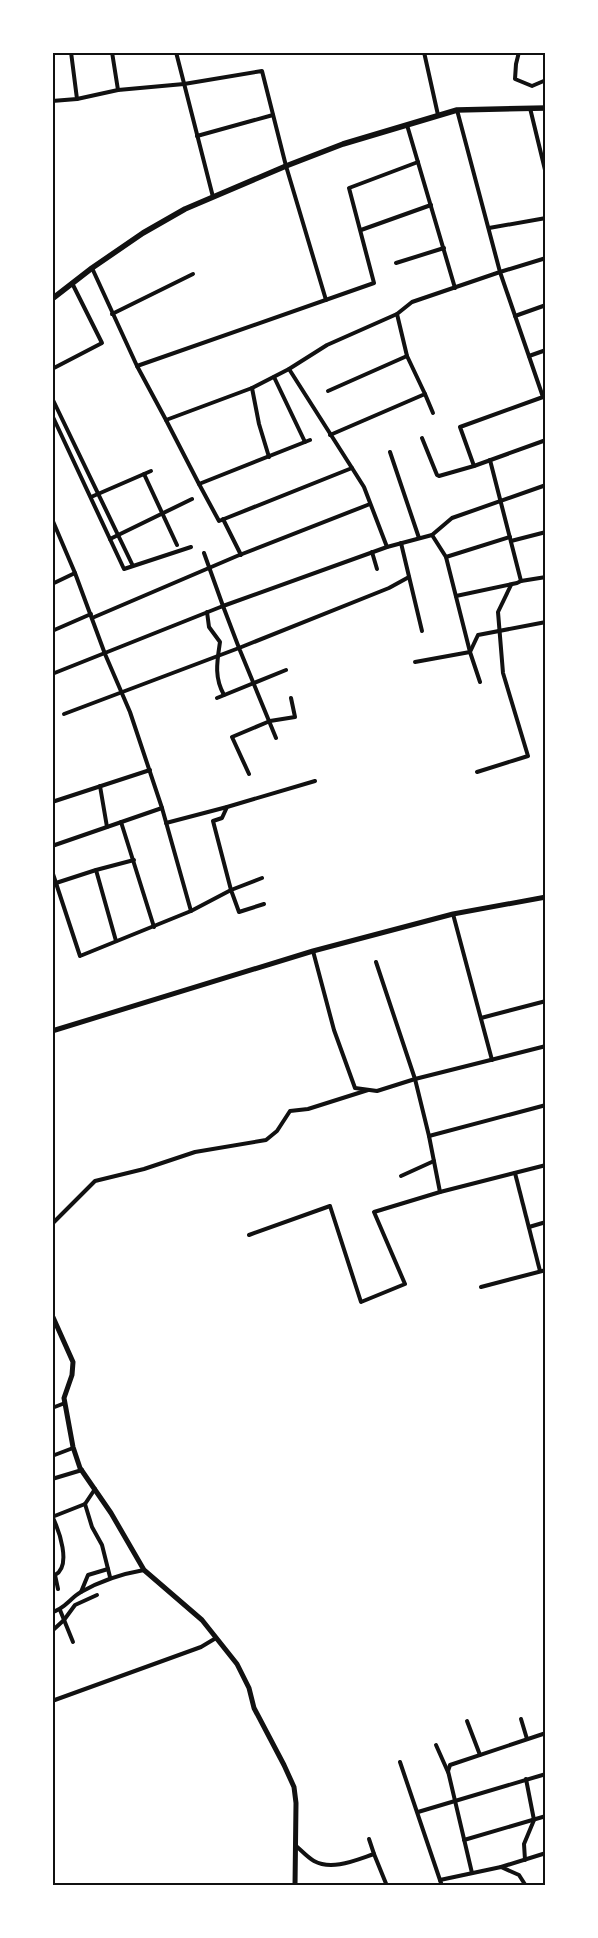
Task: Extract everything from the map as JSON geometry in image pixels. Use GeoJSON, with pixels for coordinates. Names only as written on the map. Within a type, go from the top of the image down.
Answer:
{"type":"FeatureCollection","features":[{"type":"Feature","properties":{"kind":"main road"},"geometry":{"type":"LineString","coordinates":[[52,299],[92,268],[143,233],[185,209],[286,166],[343,144],[457,110],[546,108]]}},
{"type":"Feature","properties":{"kind":"street"},"geometry":{"type":"LineString","coordinates":[[71,52],[77,99]]}},
{"type":"Feature","properties":{"kind":"street"},"geometry":{"type":"LineString","coordinates":[[112,52],[118,90]]}},
{"type":"Feature","properties":{"kind":"street"},"geometry":{"type":"LineString","coordinates":[[176,52],[213,197]]}},
{"type":"Feature","properties":{"kind":"street"},"geometry":{"type":"LineString","coordinates":[[424,52],[438,115]]}},
{"type":"Feature","properties":{"kind":"street"},"geometry":{"type":"LineString","coordinates":[[518,52],[515,79],[532,86],[546,80]]}},
{"type":"Feature","properties":{"kind":"street"},"geometry":{"type":"LineString","coordinates":[[52,101],[77,99],[118,90],[184,84],[262,71],[286,166],[326,300]]}},
{"type":"Feature","properties":{"kind":"street"},"geometry":{"type":"LineString","coordinates":[[530,108],[546,174]]}},
{"type":"Feature","properties":{"kind":"street"},"geometry":{"type":"LineString","coordinates":[[457,110],[500,272],[544,396],[460,427],[474,466]]}},
{"type":"Feature","properties":{"kind":"street"},"geometry":{"type":"LineString","coordinates":[[197,136],[273,115]]}},
{"type":"Feature","properties":{"kind":"street"},"geometry":{"type":"LineString","coordinates":[[407,124],[455,288]]}},
{"type":"Feature","properties":{"kind":"street"},"geometry":{"type":"LineString","coordinates":[[137,366],[374,283],[349,188],[418,162]]}},
{"type":"Feature","properties":{"kind":"street"},"geometry":{"type":"LineString","coordinates":[[361,230],[431,205]]}},
{"type":"Feature","properties":{"kind":"street"},"geometry":{"type":"LineString","coordinates":[[489,228],[546,218]]}},
{"type":"Feature","properties":{"kind":"street"},"geometry":{"type":"LineString","coordinates":[[396,263],[444,248]]}},
{"type":"Feature","properties":{"kind":"street"},"geometry":{"type":"LineString","coordinates":[[166,420],[252,388],[289,370],[327,345],[396,314],[412,302],[546,258]]}},
{"type":"Feature","properties":{"kind":"street"},"geometry":{"type":"LineString","coordinates":[[92,268],[137,366],[219,521],[352,468]]}},
{"type":"Feature","properties":{"kind":"street"},"geometry":{"type":"LineString","coordinates":[[112,314],[193,274]]}},
{"type":"Feature","properties":{"kind":"street"},"geometry":{"type":"LineString","coordinates":[[52,369],[102,343],[72,284]]}},
{"type":"Feature","properties":{"kind":"street"},"geometry":{"type":"LineString","coordinates":[[515,316],[546,305]]}},
{"type":"Feature","properties":{"kind":"street"},"geometry":{"type":"LineString","coordinates":[[396,314],[407,356],[433,412]]}},
{"type":"Feature","properties":{"kind":"street"},"geometry":{"type":"LineString","coordinates":[[529,356],[546,350]]}},
{"type":"Feature","properties":{"kind":"street"},"geometry":{"type":"LineString","coordinates":[[328,391],[407,356]]}},
{"type":"Feature","properties":{"kind":"street"},"geometry":{"type":"LineString","coordinates":[[289,370],[364,487],[387,547]]}},
{"type":"Feature","properties":{"kind":"street"},"geometry":{"type":"LineString","coordinates":[[274,377],[305,442]]}},
{"type":"Feature","properties":{"kind":"street"},"geometry":{"type":"LineString","coordinates":[[252,388],[269,457]]}},
{"type":"Feature","properties":{"kind":"street"},"geometry":{"type":"LineString","coordinates":[[330,435],[425,394]]}},
{"type":"Feature","properties":{"kind":"street"},"geometry":{"type":"LineString","coordinates":[[52,398],[132,564]]}},
{"type":"Feature","properties":{"kind":"street"},"geometry":{"type":"LineString","coordinates":[[52,415],[124,569],[191,547]]}},
{"type":"Feature","properties":{"kind":"street"},"geometry":{"type":"LineString","coordinates":[[422,438],[437,475],[443,476],[546,440]]}},
{"type":"Feature","properties":{"kind":"street"},"geometry":{"type":"LineString","coordinates":[[199,484],[310,440]]}},
{"type":"Feature","properties":{"kind":"street"},"geometry":{"type":"LineString","coordinates":[[390,452],[419,538]]}},
{"type":"Feature","properties":{"kind":"street"},"geometry":{"type":"LineString","coordinates":[[490,460],[520,581]]}},
{"type":"Feature","properties":{"kind":"street"},"geometry":{"type":"LineString","coordinates":[[91,498],[151,471]]}},
{"type":"Feature","properties":{"kind":"street"},"geometry":{"type":"LineString","coordinates":[[144,474],[177,545]]}},
{"type":"Feature","properties":{"kind":"street"},"geometry":{"type":"LineString","coordinates":[[52,674],[223,606],[372,552],[432,535],[452,518],[546,485]]}},
{"type":"Feature","properties":{"kind":"street"},"geometry":{"type":"LineString","coordinates":[[110,539],[192,499]]}},
{"type":"Feature","properties":{"kind":"street"},"geometry":{"type":"LineString","coordinates":[[52,631],[370,504]]}},
{"type":"Feature","properties":{"kind":"street"},"geometry":{"type":"LineString","coordinates":[[52,519],[76,573],[150,770],[191,911]]}},
{"type":"Feature","properties":{"kind":"street"},"geometry":{"type":"LineString","coordinates":[[223,519],[241,555]]}},
{"type":"Feature","properties":{"kind":"street"},"geometry":{"type":"LineString","coordinates":[[446,557],[511,539],[546,532]]}},
{"type":"Feature","properties":{"kind":"street"},"geometry":{"type":"LineString","coordinates":[[432,535],[446,557],[470,652],[480,682]]}},
{"type":"Feature","properties":{"kind":"street"},"geometry":{"type":"LineString","coordinates":[[401,543],[422,631]]}},
{"type":"Feature","properties":{"kind":"street"},"geometry":{"type":"LineString","coordinates":[[204,552],[239,648],[276,738]]}},
{"type":"Feature","properties":{"kind":"street"},"geometry":{"type":"LineString","coordinates":[[372,552],[377,569]]}},
{"type":"Feature","properties":{"kind":"street"},"geometry":{"type":"LineString","coordinates":[[52,584],[76,573]]}},
{"type":"Feature","properties":{"kind":"street"},"geometry":{"type":"LineString","coordinates":[[64,714],[239,648],[389,588],[409,577]]}},
{"type":"Feature","properties":{"kind":"street"},"geometry":{"type":"LineString","coordinates":[[456,596],[546,577]]}},
{"type":"Feature","properties":{"kind":"street"},"geometry":{"type":"LineString","coordinates":[[477,772],[528,756],[503,673],[498,612],[511,585]]}},
{"type":"Feature","properties":{"kind":"street"},"geometry":{"type":"LineString","coordinates":[[207,612],[209,627],[220,642],[218,682],[224,695]]}},
{"type":"Feature","properties":{"kind":"street"},"geometry":{"type":"LineString","coordinates":[[470,652],[478,635],[546,622]]}},
{"type":"Feature","properties":{"kind":"street"},"geometry":{"type":"LineString","coordinates":[[415,662],[470,652]]}},
{"type":"Feature","properties":{"kind":"street"},"geometry":{"type":"LineString","coordinates":[[217,698],[286,670]]}},
{"type":"Feature","properties":{"kind":"street"},"geometry":{"type":"LineString","coordinates":[[249,774],[232,737],[270,721],[295,717],[291,698]]}},
{"type":"Feature","properties":{"kind":"street"},"geometry":{"type":"LineString","coordinates":[[52,802],[150,770]]}},
{"type":"Feature","properties":{"kind":"street"},"geometry":{"type":"LineString","coordinates":[[166,823],[314,781]]}},
{"type":"Feature","properties":{"kind":"street"},"geometry":{"type":"LineString","coordinates":[[100,786],[107,828]]}},
{"type":"Feature","properties":{"kind":"street"},"geometry":{"type":"LineString","coordinates":[[227,807],[222,818],[213,821],[231,890],[239,912],[264,904]]}},
{"type":"Feature","properties":{"kind":"street"},"geometry":{"type":"LineString","coordinates":[[52,846],[162,808]]}},
{"type":"Feature","properties":{"kind":"street"},"geometry":{"type":"LineString","coordinates":[[121,822],[154,927]]}},
{"type":"Feature","properties":{"kind":"street"},"geometry":{"type":"LineString","coordinates":[[56,882],[134,860]]}},
{"type":"Feature","properties":{"kind":"street"},"geometry":{"type":"LineString","coordinates":[[96,870],[116,941]]}},
{"type":"Feature","properties":{"kind":"street"},"geometry":{"type":"LineString","coordinates":[[52,871],[80,956],[154,927],[191,911],[231,890],[262,878]]}},
{"type":"Feature","properties":{"kind":"street"},"geometry":{"type":"LineString","coordinates":[[52,1031],[313,951],[453,914],[546,897]]}},
{"type":"Feature","properties":{"kind":"street"},"geometry":{"type":"LineString","coordinates":[[453,914],[492,1060]]}},
{"type":"Feature","properties":{"kind":"street"},"geometry":{"type":"LineString","coordinates":[[313,951],[334,1030],[355,1088],[377,1091],[414,1079],[546,1046]]}},
{"type":"Feature","properties":{"kind":"street"},"geometry":{"type":"LineString","coordinates":[[376,962],[414,1079],[430,1136],[440,1192]]}},
{"type":"Feature","properties":{"kind":"street"},"geometry":{"type":"LineString","coordinates":[[481,1018],[546,1002]]}},
{"type":"Feature","properties":{"kind":"street"},"geometry":{"type":"LineString","coordinates":[[52,1224],[95,1181],[195,1152],[266,1140],[277,1131],[290,1111],[308,1109],[368,1090]]}},
{"type":"Feature","properties":{"kind":"street"},"geometry":{"type":"LineString","coordinates":[[430,1136],[546,1105]]}},
{"type":"Feature","properties":{"kind":"street"},"geometry":{"type":"LineString","coordinates":[[401,1176],[434,1161]]}},
{"type":"Feature","properties":{"kind":"street"},"geometry":{"type":"LineString","coordinates":[[248,1235],[330,1206],[361,1302],[404,1284],[374,1212],[440,1192],[546,1164]]}},
{"type":"Feature","properties":{"kind":"street"},"geometry":{"type":"LineString","coordinates":[[515,1173],[540,1271]]}},
{"type":"Feature","properties":{"kind":"street"},"geometry":{"type":"LineString","coordinates":[[528,1227],[546,1222]]}},
{"type":"Feature","properties":{"kind":"street"},"geometry":{"type":"LineString","coordinates":[[481,1287],[546,1270]]}},
{"type":"Feature","properties":{"kind":"street"},"geometry":{"type":"LineString","coordinates":[[52,1315],[73,1362],[72,1375],[65,1392],[65,1403],[73,1448],[82,1470],[112,1513],[144,1570],[202,1620],[237,1664],[249,1688],[254,1708],[294,1787],[296,1803],[295,1886]]}},
{"type":"Feature","properties":{"kind":"street"},"geometry":{"type":"LineString","coordinates":[[52,1408],[65,1403]]}},
{"type":"Feature","properties":{"kind":"street"},"geometry":{"type":"LineString","coordinates":[[52,1456],[73,1448]]}},
{"type":"Feature","properties":{"kind":"street"},"geometry":{"type":"LineString","coordinates":[[52,1479],[82,1470]]}},
{"type":"Feature","properties":{"kind":"street"},"geometry":{"type":"LineString","coordinates":[[58,1589],[55,1575],[63,1569],[64,1562],[58,1530],[53,1517],[85,1504],[94,1489]]}},
{"type":"Feature","properties":{"kind":"street"},"geometry":{"type":"LineString","coordinates":[[85,1504],[92,1527],[102,1545],[110,1577]]}},
{"type":"Feature","properties":{"kind":"street"},"geometry":{"type":"LineString","coordinates":[[81,1592],[88,1575],[108,1569]]}},
{"type":"Feature","properties":{"kind":"street"},"geometry":{"type":"LineString","coordinates":[[52,1612],[60,1610],[81,1592],[110,1577],[144,1570]]}},
{"type":"Feature","properties":{"kind":"street"},"geometry":{"type":"LineString","coordinates":[[52,1630],[64,1620],[75,1605],[97,1595]]}},
{"type":"Feature","properties":{"kind":"street"},"geometry":{"type":"LineString","coordinates":[[60,1610],[73,1642]]}},
{"type":"Feature","properties":{"kind":"street"},"geometry":{"type":"LineString","coordinates":[[52,1701],[201,1648],[216,1638]]}},
{"type":"Feature","properties":{"kind":"street"},"geometry":{"type":"LineString","coordinates":[[521,1719],[527,1740]]}},
{"type":"Feature","properties":{"kind":"street"},"geometry":{"type":"LineString","coordinates":[[467,1721],[480,1755]]}},
{"type":"Feature","properties":{"kind":"street"},"geometry":{"type":"LineString","coordinates":[[448,1772],[450,1765],[546,1733]]}},
{"type":"Feature","properties":{"kind":"street"},"geometry":{"type":"LineString","coordinates":[[436,1745],[448,1772],[472,1873]]}},
{"type":"Feature","properties":{"kind":"street"},"geometry":{"type":"LineString","coordinates":[[400,1762],[442,1886]]}},
{"type":"Feature","properties":{"kind":"street"},"geometry":{"type":"LineString","coordinates":[[418,1812],[546,1774]]}},
{"type":"Feature","properties":{"kind":"street"},"geometry":{"type":"LineString","coordinates":[[525,1860],[524,1844],[534,1820],[526,1779]]}},
{"type":"Feature","properties":{"kind":"street"},"geometry":{"type":"LineString","coordinates":[[464,1840],[546,1816]]}},
{"type":"Feature","properties":{"kind":"street"},"geometry":{"type":"LineString","coordinates":[[369,1839],[387,1886]]}},
{"type":"Feature","properties":{"kind":"street"},"geometry":{"type":"LineString","coordinates":[[295,1846],[314,1861],[326,1864],[340,1864],[374,1854]]}},
{"type":"Feature","properties":{"kind":"street"},"geometry":{"type":"LineString","coordinates":[[440,1880],[501,1867],[546,1853]]}},
{"type":"Feature","properties":{"kind":"street"},"geometry":{"type":"LineString","coordinates":[[501,1867],[519,1875],[526,1886]]}}]}
